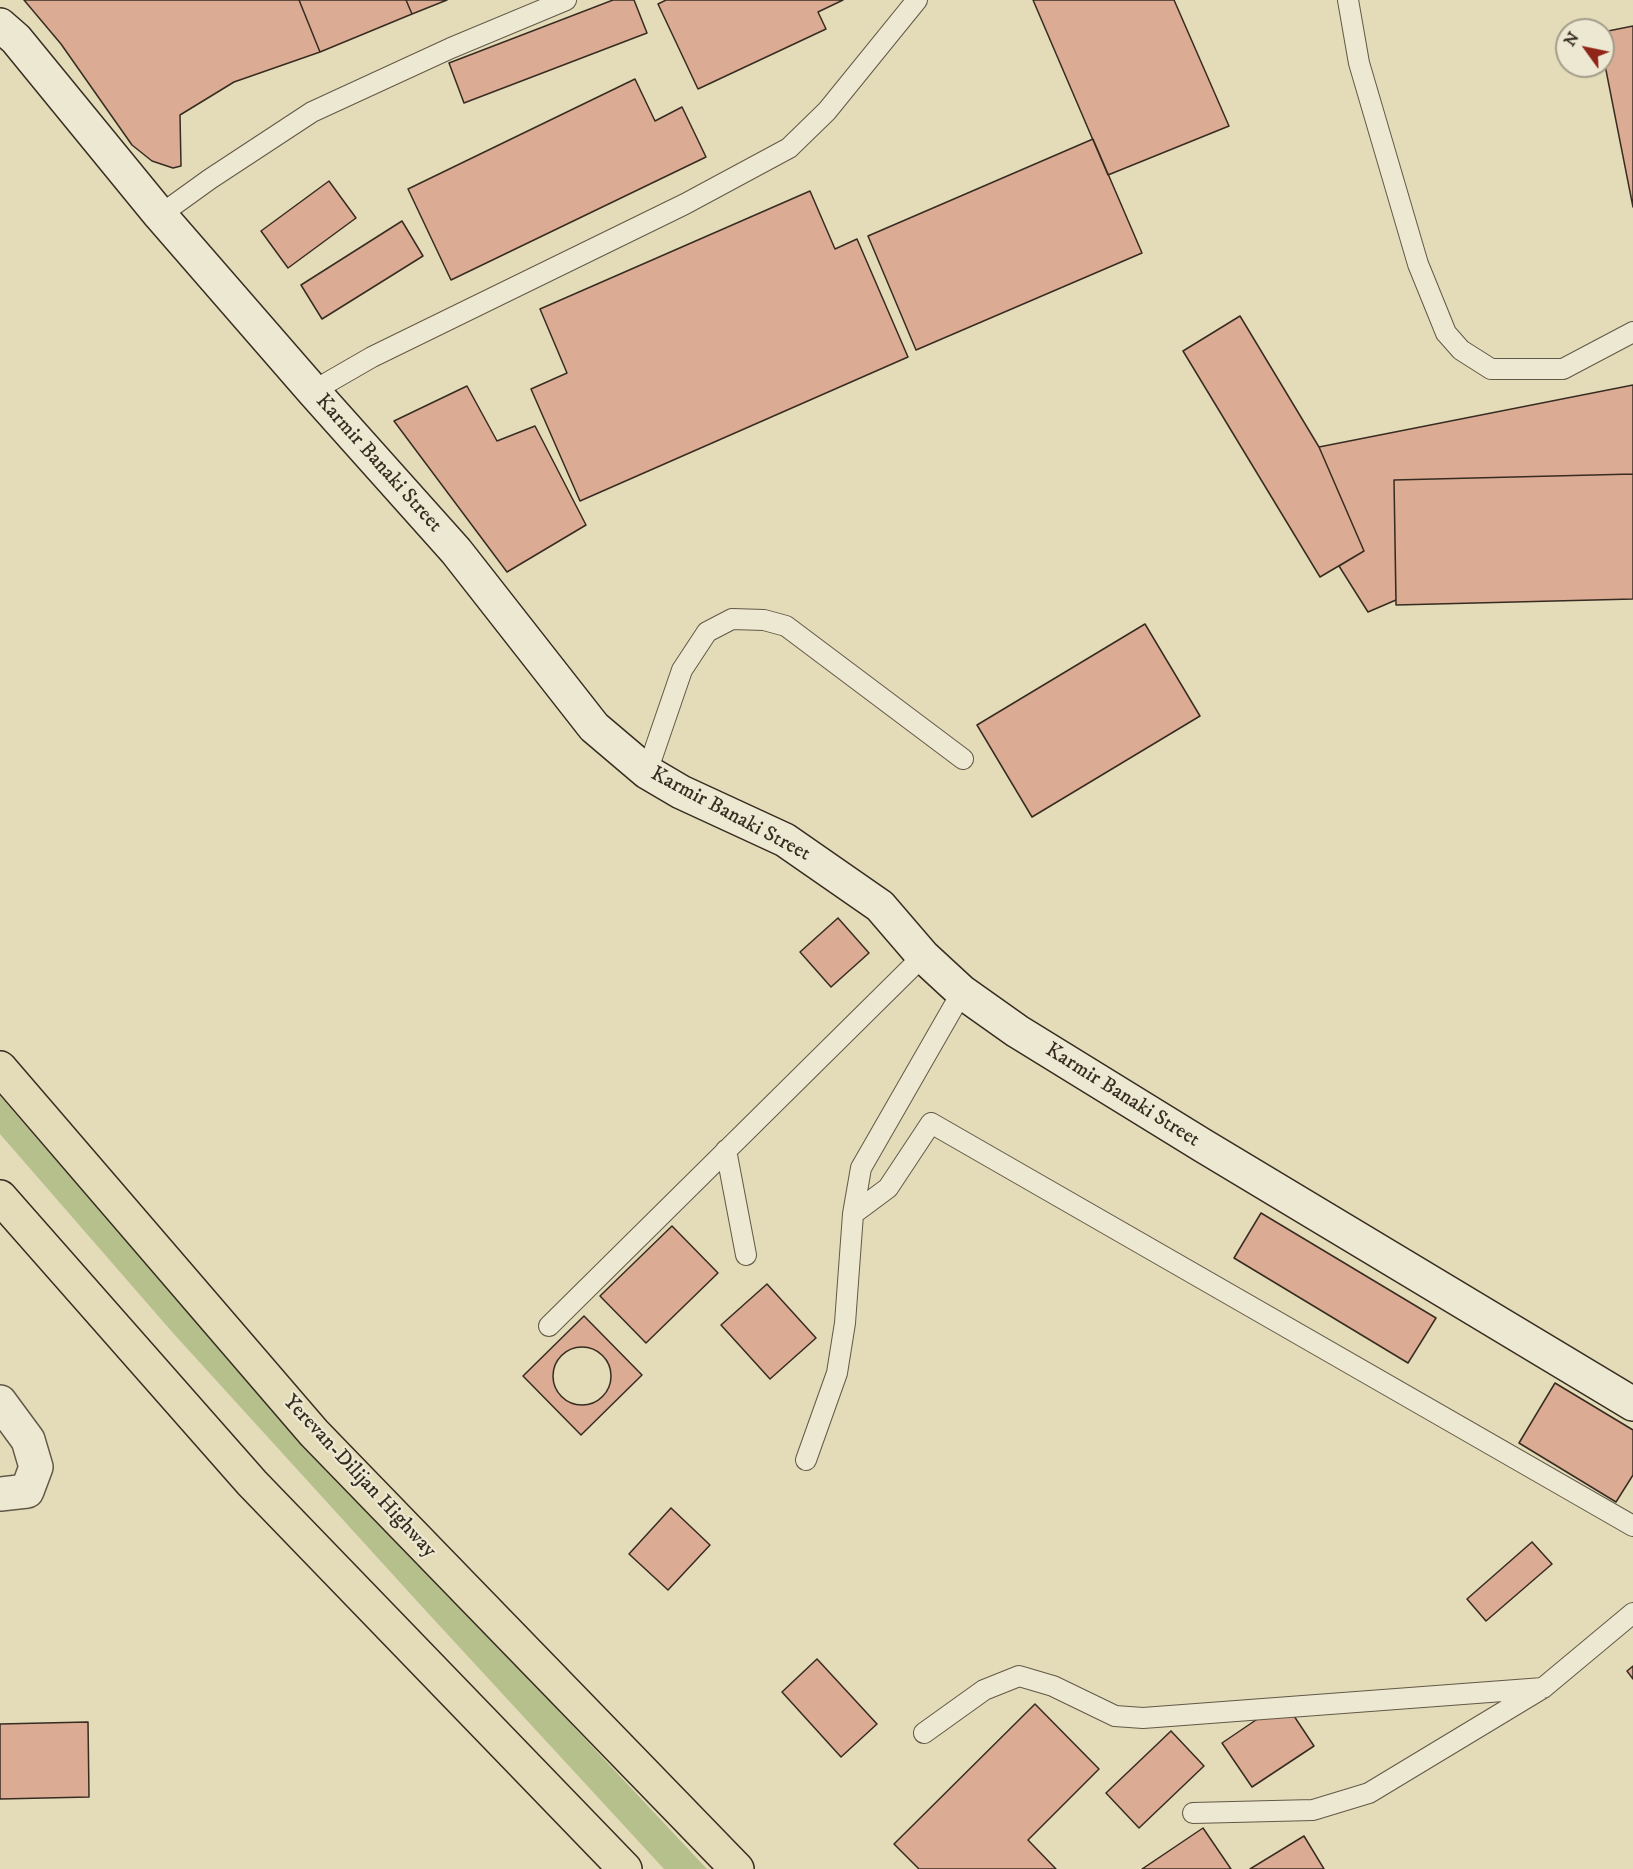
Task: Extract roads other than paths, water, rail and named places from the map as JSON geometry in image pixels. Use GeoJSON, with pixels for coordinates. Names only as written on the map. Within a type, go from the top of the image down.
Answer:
{"type":"FeatureCollection","features":[{"type":"Feature","properties":{"kind":"highway","name":"Yerevan-Dilijan Highway"},"geometry":{"type":"LineString","coordinates":[[0,1068],[314,1433],[737,1869]]}},
{"type":"Feature","properties":{"kind":"highway"},"geometry":{"type":"LineString","coordinates":[[0,1197],[252,1484],[625,1869]]}},
{"type":"Feature","properties":{"kind":"street","name":"Karmir Banaki Street"},"geometry":{"type":"LineString","coordinates":[[0,25],[16,39],[160,214],[313,391],[456,551],[594,726],[647,772],[681,792],[785,840],[880,906],[923,956],[962,992],[1017,1031],[1633,1404]]}},
{"type":"Feature","properties":{"kind":"street"},"geometry":{"type":"LineString","coordinates":[[0,1402],[28,1440],[36,1467],[27,1491],[0,1494]]}},
{"type":"Feature","properties":{"kind":"lane"},"geometry":{"type":"LineString","coordinates":[[160,214],[312,112],[451,48],[566,0]]}},
{"type":"Feature","properties":{"kind":"lane"},"geometry":{"type":"LineString","coordinates":[[313,391],[372,357],[685,204],[789,148],[827,111],[917,0]]}},
{"type":"Feature","properties":{"kind":"lane"},"geometry":{"type":"LineString","coordinates":[[1348,0],[1359,63],[1418,264],[1446,333],[1461,350],[1491,369],[1563,369],[1633,332]]}},
{"type":"Feature","properties":{"kind":"lane"},"geometry":{"type":"LineString","coordinates":[[647,772],[682,670],[707,632],[732,619],[764,620],[786,626],[963,759]]}},
{"type":"Feature","properties":{"kind":"lane"},"geometry":{"type":"LineString","coordinates":[[549,1326],[923,956]]}},
{"type":"Feature","properties":{"kind":"lane"},"geometry":{"type":"LineString","coordinates":[[806,1460],[837,1373],[845,1323],[853,1214],[861,1168],[962,992]]}},
{"type":"Feature","properties":{"kind":"lane"},"geometry":{"type":"LineString","coordinates":[[853,1214],[888,1188],[931,1123],[1633,1526]]}},
{"type":"Feature","properties":{"kind":"lane"},"geometry":{"type":"LineString","coordinates":[[726,1150],[746,1255]]}},
{"type":"Feature","properties":{"kind":"lane"},"geometry":{"type":"LineString","coordinates":[[1192,1813],[1313,1810],[1369,1793],[1543,1688],[1633,1613]]}},
{"type":"Feature","properties":{"kind":"lane"},"geometry":{"type":"LineString","coordinates":[[924,1733],[984,1690],[1019,1676],[1053,1686],[1115,1716],[1143,1718],[1543,1688]]}}]}
